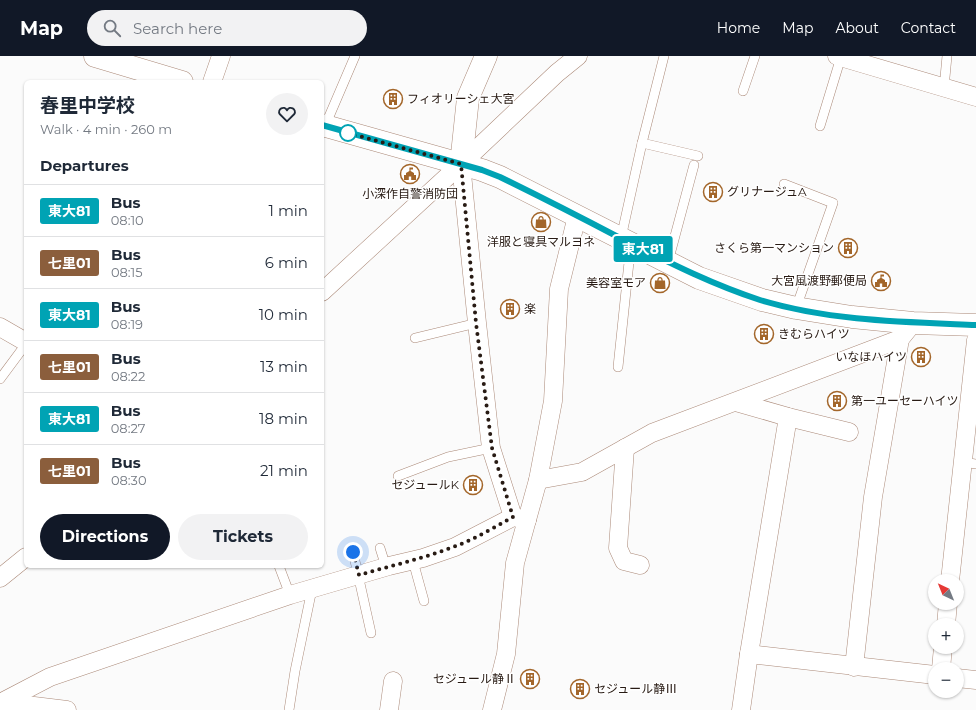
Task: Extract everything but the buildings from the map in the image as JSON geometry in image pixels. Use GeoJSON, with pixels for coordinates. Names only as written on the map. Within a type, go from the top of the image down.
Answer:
{"type":"FeatureCollection","features":[{"type":"Feature","properties":{"kind":"main road"},"geometry":{"type":"LineString","coordinates":[[95,56],[175,80]]}},
{"type":"Feature","properties":{"kind":"main road"},"geometry":{"type":"LineString","coordinates":[[461,164],[468,98],[486,56]]}},
{"type":"Feature","properties":{"kind":"main road"},"geometry":{"type":"LineString","coordinates":[[324,125],[461,164],[500,177],[699,278],[762,300],[796,308],[852,317],[906,331],[976,325]]}},
{"type":"Feature","properties":{"kind":"street"},"geometry":{"type":"LineString","coordinates":[[213,80],[221,56]]}},
{"type":"Feature","properties":{"kind":"street"},"geometry":{"type":"LineString","coordinates":[[324,290],[557,73],[578,56]]}},
{"type":"Feature","properties":{"kind":"street"},"geometry":{"type":"LineString","coordinates":[[839,57],[976,97]]}},
{"type":"Feature","properties":{"kind":"street"},"geometry":{"type":"LineString","coordinates":[[461,164],[476,323],[492,448],[520,518]]}},
{"type":"Feature","properties":{"kind":"street"},"geometry":{"type":"LineString","coordinates":[[492,710],[506,654],[520,518],[538,480],[553,401],[559,289],[576,216]]}},
{"type":"Feature","properties":{"kind":"street"},"geometry":{"type":"LineString","coordinates":[[0,327],[24,342]]}},
{"type":"Feature","properties":{"kind":"street"},"geometry":{"type":"LineString","coordinates":[[538,480],[582,472],[652,433],[736,402],[906,331]]}},
{"type":"Feature","properties":{"kind":"street"},"geometry":{"type":"LineString","coordinates":[[854,667],[873,497],[906,331]]}},
{"type":"Feature","properties":{"kind":"street"},"geometry":{"type":"LineString","coordinates":[[951,574],[970,463],[976,340]]}},
{"type":"Feature","properties":{"kind":"street"},"geometry":{"type":"LineString","coordinates":[[736,402],[849,432]]}},
{"type":"Feature","properties":{"kind":"street"},"geometry":{"type":"LineString","coordinates":[[741,710],[748,654],[788,417]]}},
{"type":"Feature","properties":{"kind":"street"},"geometry":{"type":"LineString","coordinates":[[625,448],[618,548],[624,561],[640,565]]}},
{"type":"Feature","properties":{"kind":"street"},"geometry":{"type":"LineString","coordinates":[[1,702],[50,677],[290,595],[386,567],[413,561],[455,547],[520,518]]}},
{"type":"Feature","properties":{"kind":"street"},"geometry":{"type":"LineString","coordinates":[[0,576],[24,558]]}},
{"type":"Feature","properties":{"kind":"street"},"geometry":{"type":"LineString","coordinates":[[748,654],[928,674]]}},
{"type":"Feature","properties":{"kind":"street"},"geometry":{"type":"LineString","coordinates":[[964,679],[976,680]]}},
{"type":"Feature","properties":{"kind":"street"},"geometry":{"type":"LineString","coordinates":[[389,710],[393,681]]}},
{"type":"Feature","properties":{"kind":"street"},"geometry":{"type":"LineString","coordinates":[[1,702],[67,710]]}},
{"type":"Feature","properties":{"kind":"lane"},"geometry":{"type":"LineString","coordinates":[[324,125],[355,56]]}},
{"type":"Feature","properties":{"kind":"lane"},"geometry":{"type":"LineString","coordinates":[[618,367],[626,241],[642,143],[664,56]]}},
{"type":"Feature","properties":{"kind":"lane"},"geometry":{"type":"LineString","coordinates":[[744,91],[755,56]]}},
{"type":"Feature","properties":{"kind":"lane"},"geometry":{"type":"LineString","coordinates":[[944,88],[947,56]]}},
{"type":"Feature","properties":{"kind":"lane"},"geometry":{"type":"LineString","coordinates":[[820,126],[839,57]]}},
{"type":"Feature","properties":{"kind":"lane"},"geometry":{"type":"LineString","coordinates":[[642,143],[698,156]]}},
{"type":"Feature","properties":{"kind":"lane"},"geometry":{"type":"LineString","coordinates":[[668,262],[694,165]]}},
{"type":"Feature","properties":{"kind":"lane"},"geometry":{"type":"LineString","coordinates":[[784,184],[833,204],[796,308]]}},
{"type":"Feature","properties":{"kind":"lane"},"geometry":{"type":"LineString","coordinates":[[415,338],[476,323]]}},
{"type":"Feature","properties":{"kind":"lane"},"geometry":{"type":"LineString","coordinates":[[0,379],[24,346]]}},
{"type":"Feature","properties":{"kind":"lane"},"geometry":{"type":"LineString","coordinates":[[398,476],[448,457],[492,448]]}},
{"type":"Feature","properties":{"kind":"lane"},"geometry":{"type":"LineString","coordinates":[[380,548],[386,567]]}},
{"type":"Feature","properties":{"kind":"lane"},"geometry":{"type":"LineString","coordinates":[[353,552],[371,632]]}},
{"type":"Feature","properties":{"kind":"lane"},"geometry":{"type":"LineString","coordinates":[[413,561],[424,601]]}},
{"type":"Feature","properties":{"kind":"lane"},"geometry":{"type":"LineString","coordinates":[[280,568],[290,595]]}},
{"type":"Feature","properties":{"kind":"lane"},"geometry":{"type":"LineString","coordinates":[[289,710],[295,671],[312,589]]}},
{"type":"Feature","properties":{"kind":"bus line","name":"東大81"},"geometry":{"type":"LineString","coordinates":[[324,126],[482,170],[500,177],[699,278],[762,300],[827,314],[852,317],[976,325]]}},
{"type":"Feature","properties":{"kind":"place","name":"フィオリーシェ大宮"},"geometry":{"type":"Point","coordinates":[393,99]}},
{"type":"Feature","properties":{"kind":"place","name":"小深作自警消防団"},"geometry":{"type":"Point","coordinates":[410,174]}},
{"type":"Feature","properties":{"kind":"place","name":"グリナージュA"},"geometry":{"type":"Point","coordinates":[713,192]}},
{"type":"Feature","properties":{"kind":"place","name":"洋服と寝具マルヨネ"},"geometry":{"type":"Point","coordinates":[541,222]}},
{"type":"Feature","properties":{"kind":"place","name":"さくら第一マンション"},"geometry":{"type":"Point","coordinates":[848,248]}},
{"type":"Feature","properties":{"kind":"place","name":"大宮風渡野郵便局"},"geometry":{"type":"Point","coordinates":[881,281]}},
{"type":"Feature","properties":{"kind":"place","name":"美容室モア"},"geometry":{"type":"Point","coordinates":[660,283]}},
{"type":"Feature","properties":{"kind":"place","name":"楽"},"geometry":{"type":"Point","coordinates":[510,309]}},
{"type":"Feature","properties":{"kind":"place","name":"きむらハイツ"},"geometry":{"type":"Point","coordinates":[764,334]}},
{"type":"Feature","properties":{"kind":"place","name":"いなほハイツ"},"geometry":{"type":"Point","coordinates":[921,357]}},
{"type":"Feature","properties":{"kind":"place","name":"第一ユーセーハイツ"},"geometry":{"type":"Point","coordinates":[837,401]}},
{"type":"Feature","properties":{"kind":"place","name":"セジュールK"},"geometry":{"type":"Point","coordinates":[473,485]}},
{"type":"Feature","properties":{"kind":"place","name":"セジュール静Ⅱ"},"geometry":{"type":"Point","coordinates":[530,679]}},
{"type":"Feature","properties":{"kind":"place","name":"セジュール静Ⅲ"},"geometry":{"type":"Point","coordinates":[580,689]}},
{"type":"Feature","properties":{"kind":"route"},"geometry":{"type":"LineString","coordinates":[[348,133],[461,164],[476,323],[492,448],[513,517],[455,547],[423,558],[359,575],[353,552]]}}]}
